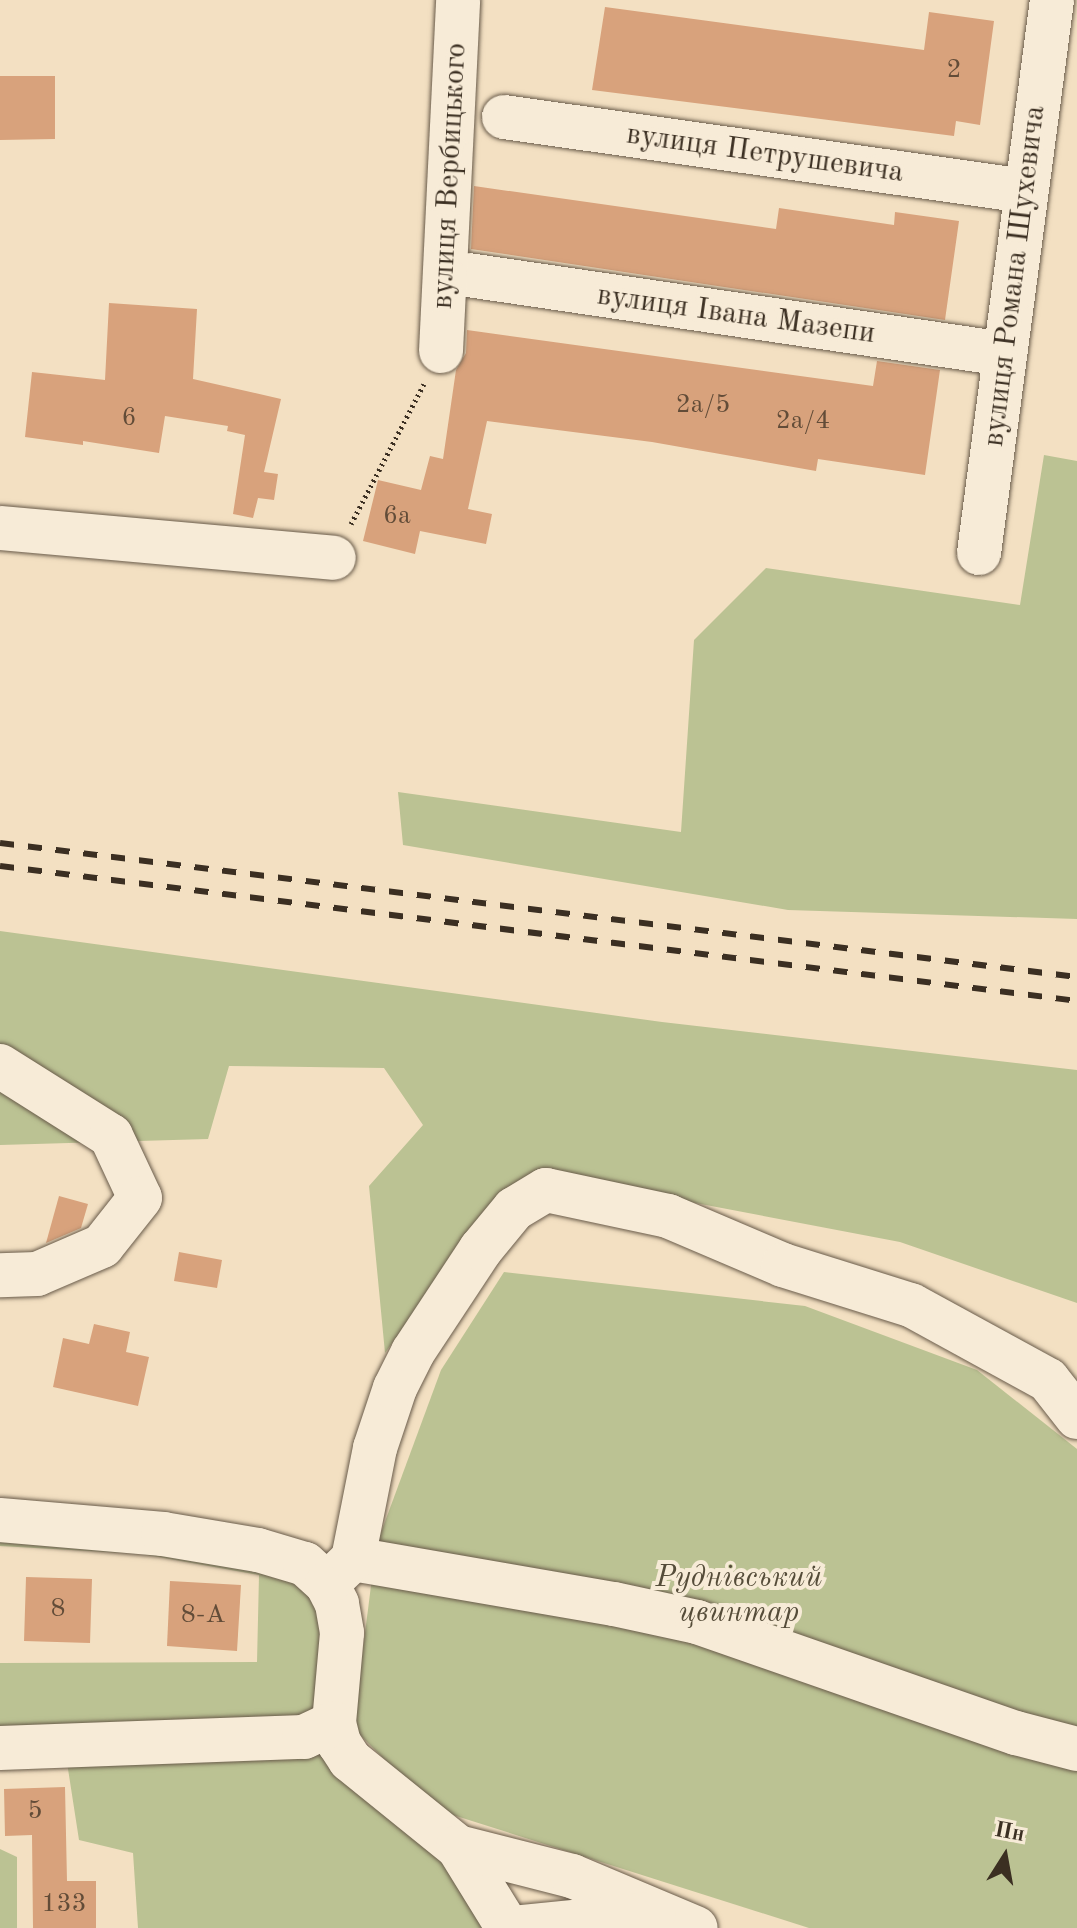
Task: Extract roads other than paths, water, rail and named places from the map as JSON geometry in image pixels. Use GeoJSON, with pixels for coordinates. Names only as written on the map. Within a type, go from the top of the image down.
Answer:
{"type":"FeatureCollection","features":[{"type":"Feature","properties":{"kind":"street","name":"вулиця Вербицького"},"geometry":{"type":"LineString","coordinates":[[441,351],[458,0]]}},
{"type":"Feature","properties":{"kind":"street","name":"вулиця Романа Шухевича"},"geometry":{"type":"LineString","coordinates":[[979,553],[1052,0]]}},
{"type":"Feature","properties":{"kind":"street","name":"вулиця Петрушевича"},"geometry":{"type":"LineString","coordinates":[[504,117],[1025,191]]}},
{"type":"Feature","properties":{"kind":"street","name":"вулиця Івана Мазепи"},"geometry":{"type":"LineString","coordinates":[[468,275],[1004,354]]}},
{"type":"Feature","properties":{"kind":"street"},"geometry":{"type":"LineString","coordinates":[[0,528],[334,558]]}},
{"type":"Feature","properties":{"kind":"street"},"geometry":{"type":"LineString","coordinates":[[0,1066],[111,1136],[140,1198],[102,1246],[37,1274],[0,1275]]}},
{"type":"Feature","properties":{"kind":"street"},"geometry":{"type":"LineString","coordinates":[[655,1914],[511,1928],[458,1847],[350,1760],[339,1743],[334,1723],[342,1633],[337,1604],[340,1572],[395,1388],[413,1352],[481,1249],[514,1209],[546,1190],[668,1216],[783,1265],[911,1305],[1048,1380],[1077,1417]]}},
{"type":"Feature","properties":{"kind":"street"},"geometry":{"type":"LineString","coordinates":[[0,1520],[163,1534],[258,1550],[340,1572],[614,1604],[697,1622],[1016,1733],[1077,1749]]}},
{"type":"Feature","properties":{"kind":"street"},"geometry":{"type":"LineString","coordinates":[[0,1748],[304,1737],[334,1723]]}},
{"type":"Feature","properties":{"kind":"street"},"geometry":{"type":"LineString","coordinates":[[458,1847],[572,1876],[655,1914],[696,1928]]}},
{"type":"Feature","properties":{"kind":"railway"},"geometry":{"type":"LineString","coordinates":[[0,843],[1077,977]]}},
{"type":"Feature","properties":{"kind":"railway"},"geometry":{"type":"LineString","coordinates":[[0,866],[1077,1001]]}},
{"type":"Feature","properties":{"kind":"park label","name":"Руднівський цвинтар"},"geometry":{"type":"Point","coordinates":[739,1595]}}]}
